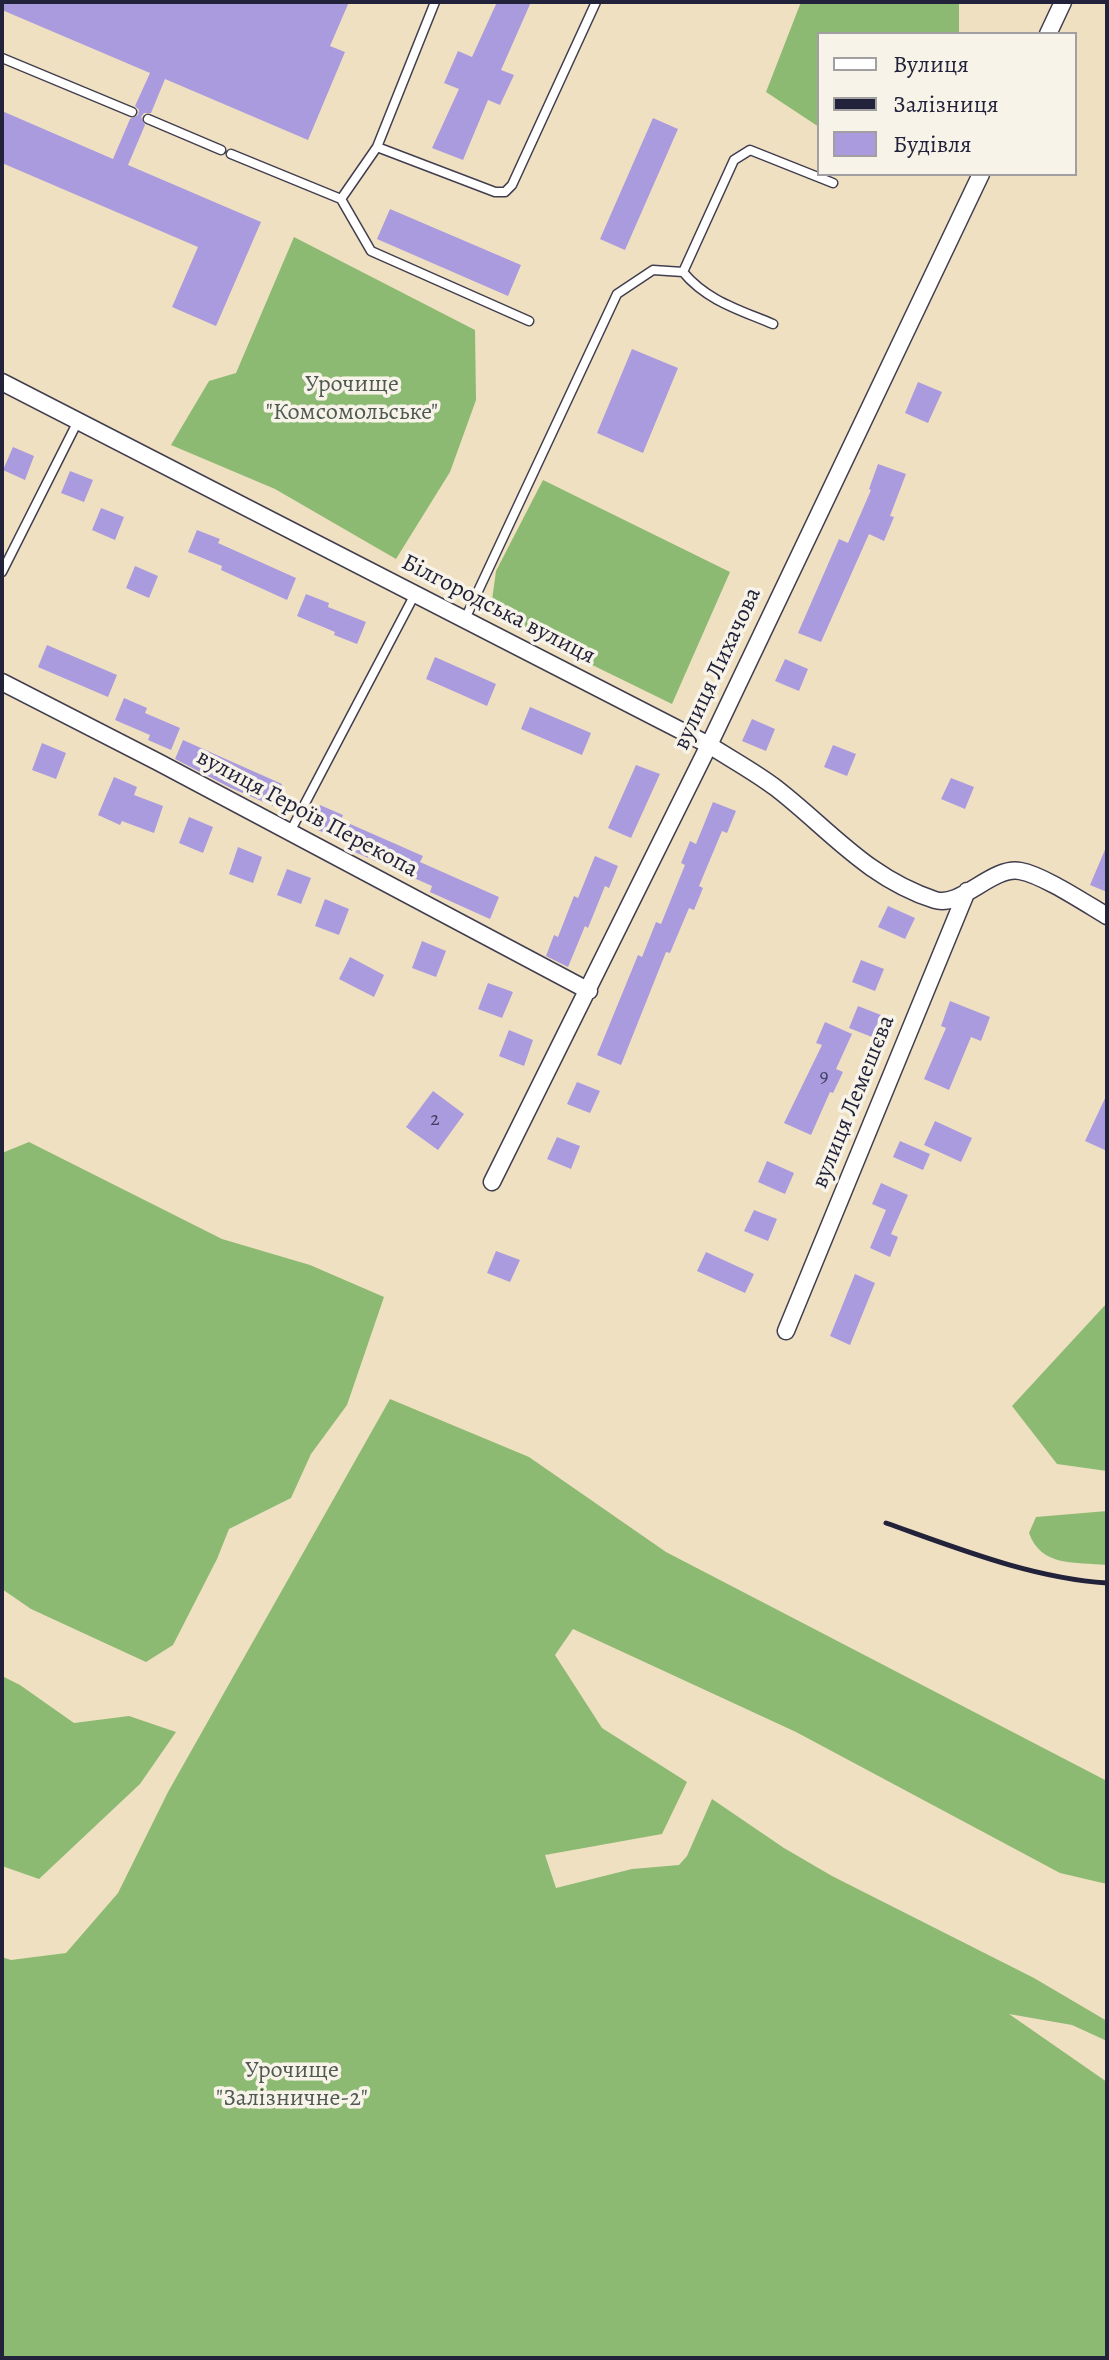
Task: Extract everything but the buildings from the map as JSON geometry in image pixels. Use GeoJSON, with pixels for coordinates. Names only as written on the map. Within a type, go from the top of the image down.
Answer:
{"type":"FeatureCollection","features":[{"type":"Feature","properties":{"kind":"street"},"geometry":{"type":"LineString","coordinates":[[1049,32],[1063,2]]}},
{"type":"Feature","properties":{"kind":"street","name":"вулиця Лихачова"},"geometry":{"type":"LineString","coordinates":[[492,1182],[709,745],[980,176]]}},
{"type":"Feature","properties":{"kind":"street","name":"Білгородська вулиця"},"geometry":{"type":"LineString","coordinates":[[2,382],[709,745],[775,787],[837,843],[880,873],[918,894],[940,901],[961,894]]}},
{"type":"Feature","properties":{"kind":"street","name":"вулиця Героїв Перекопа"},"geometry":{"type":"LineString","coordinates":[[2,682],[589,991]]}},
{"type":"Feature","properties":{"kind":"street"},"geometry":{"type":"LineString","coordinates":[[961,894],[1004,872],[1019,870],[1107,916]]}},
{"type":"Feature","properties":{"kind":"street","name":"вулиця Лемешєва"},"geometry":{"type":"LineString","coordinates":[[786,1331],[961,894]]}},
{"type":"Feature","properties":{"kind":"lane"},"geometry":{"type":"LineString","coordinates":[[341,199],[377,147],[435,2]]}},
{"type":"Feature","properties":{"kind":"lane"},"geometry":{"type":"LineString","coordinates":[[377,147],[495,192],[505,192],[512,185],[596,2]]}},
{"type":"Feature","properties":{"kind":"lane"},"geometry":{"type":"LineString","coordinates":[[2,58],[132,112]]}},
{"type":"Feature","properties":{"kind":"lane"},"geometry":{"type":"LineString","coordinates":[[148,119],[221,150]]}},
{"type":"Feature","properties":{"kind":"lane"},"geometry":{"type":"LineString","coordinates":[[683,272],[734,160],[742,154],[750,150],[833,183]]}},
{"type":"Feature","properties":{"kind":"lane"},"geometry":{"type":"LineString","coordinates":[[231,154],[341,199],[371,251],[529,321]]}},
{"type":"Feature","properties":{"kind":"lane"},"geometry":{"type":"LineString","coordinates":[[464,620],[617,294],[653,270],[683,272],[709,297],[773,324]]}},
{"type":"Feature","properties":{"kind":"lane"},"geometry":{"type":"LineString","coordinates":[[2,572],[78,421]]}},
{"type":"Feature","properties":{"kind":"lane"},"geometry":{"type":"LineString","coordinates":[[290,832],[415,594]]}},
{"type":"Feature","properties":{"kind":"green space"},"geometry":{"type":"Polygon","coordinates":[[[801,2],[959,2],[959,32],[817,32],[817,126],[766,92],[801,2]]]}},
{"type":"Feature","properties":{"kind":"green space","name":"Урочище \"Комсомольське\""},"geometry":{"type":"Polygon","coordinates":[[[294,237],[475,330],[476,400],[450,472],[396,559],[275,489],[171,445],[209,381],[236,373],[294,237]]]}},
{"type":"Feature","properties":{"kind":"green space"},"geometry":{"type":"Polygon","coordinates":[[[543,480],[730,572],[672,704],[490,615],[496,571],[543,480]]]}},
{"type":"Feature","properties":{"kind":"green space"},"geometry":{"type":"Polygon","coordinates":[[[29,1142],[222,1239],[310,1265],[384,1297],[347,1405],[311,1454],[291,1498],[229,1529],[173,1645],[146,1662],[31,1609],[2,1589],[2,1153],[29,1142]]]}},
{"type":"Feature","properties":{"kind":"green space"},"geometry":{"type":"Polygon","coordinates":[[[1107,1303],[1107,1471],[1057,1464],[1012,1406],[1107,1303]]]}},
{"type":"Feature","properties":{"kind":"green space","name":"Урочище \"Залізничне-2\""},"geometry":{"type":"Polygon","coordinates":[[[390,1399],[529,1457],[666,1552],[1107,1781],[1107,1884],[1060,1873],[796,1732],[573,1629],[555,1655],[602,1728],[687,1782],[662,1834],[545,1855],[556,1888],[632,1869],[679,1865],[687,1856],[712,1799],[832,1876],[1034,1978],[1107,2021],[1107,2041],[1072,2025],[1009,2014],[1107,2082],[1107,2358],[2,2358],[2,1957],[11,1960],[66,1953],[118,1893],[168,1792],[390,1399]]]}},
{"type":"Feature","properties":{"kind":"green space"},"geometry":{"type":"Polygon","coordinates":[[[1107,1511],[1107,1565],[1060,1561],[1042,1552],[1029,1533],[1036,1517],[1107,1511]]]}},
{"type":"Feature","properties":{"kind":"green space"},"geometry":{"type":"Polygon","coordinates":[[[2,1676],[74,1723],[129,1716],[176,1732],[140,1784],[39,1879],[2,1866],[2,1676]]]}},
{"type":"Feature","properties":{"kind":"railway"},"geometry":{"type":"LineString","coordinates":[[886,1523],[1022,1568],[1107,1583]]}}]}
